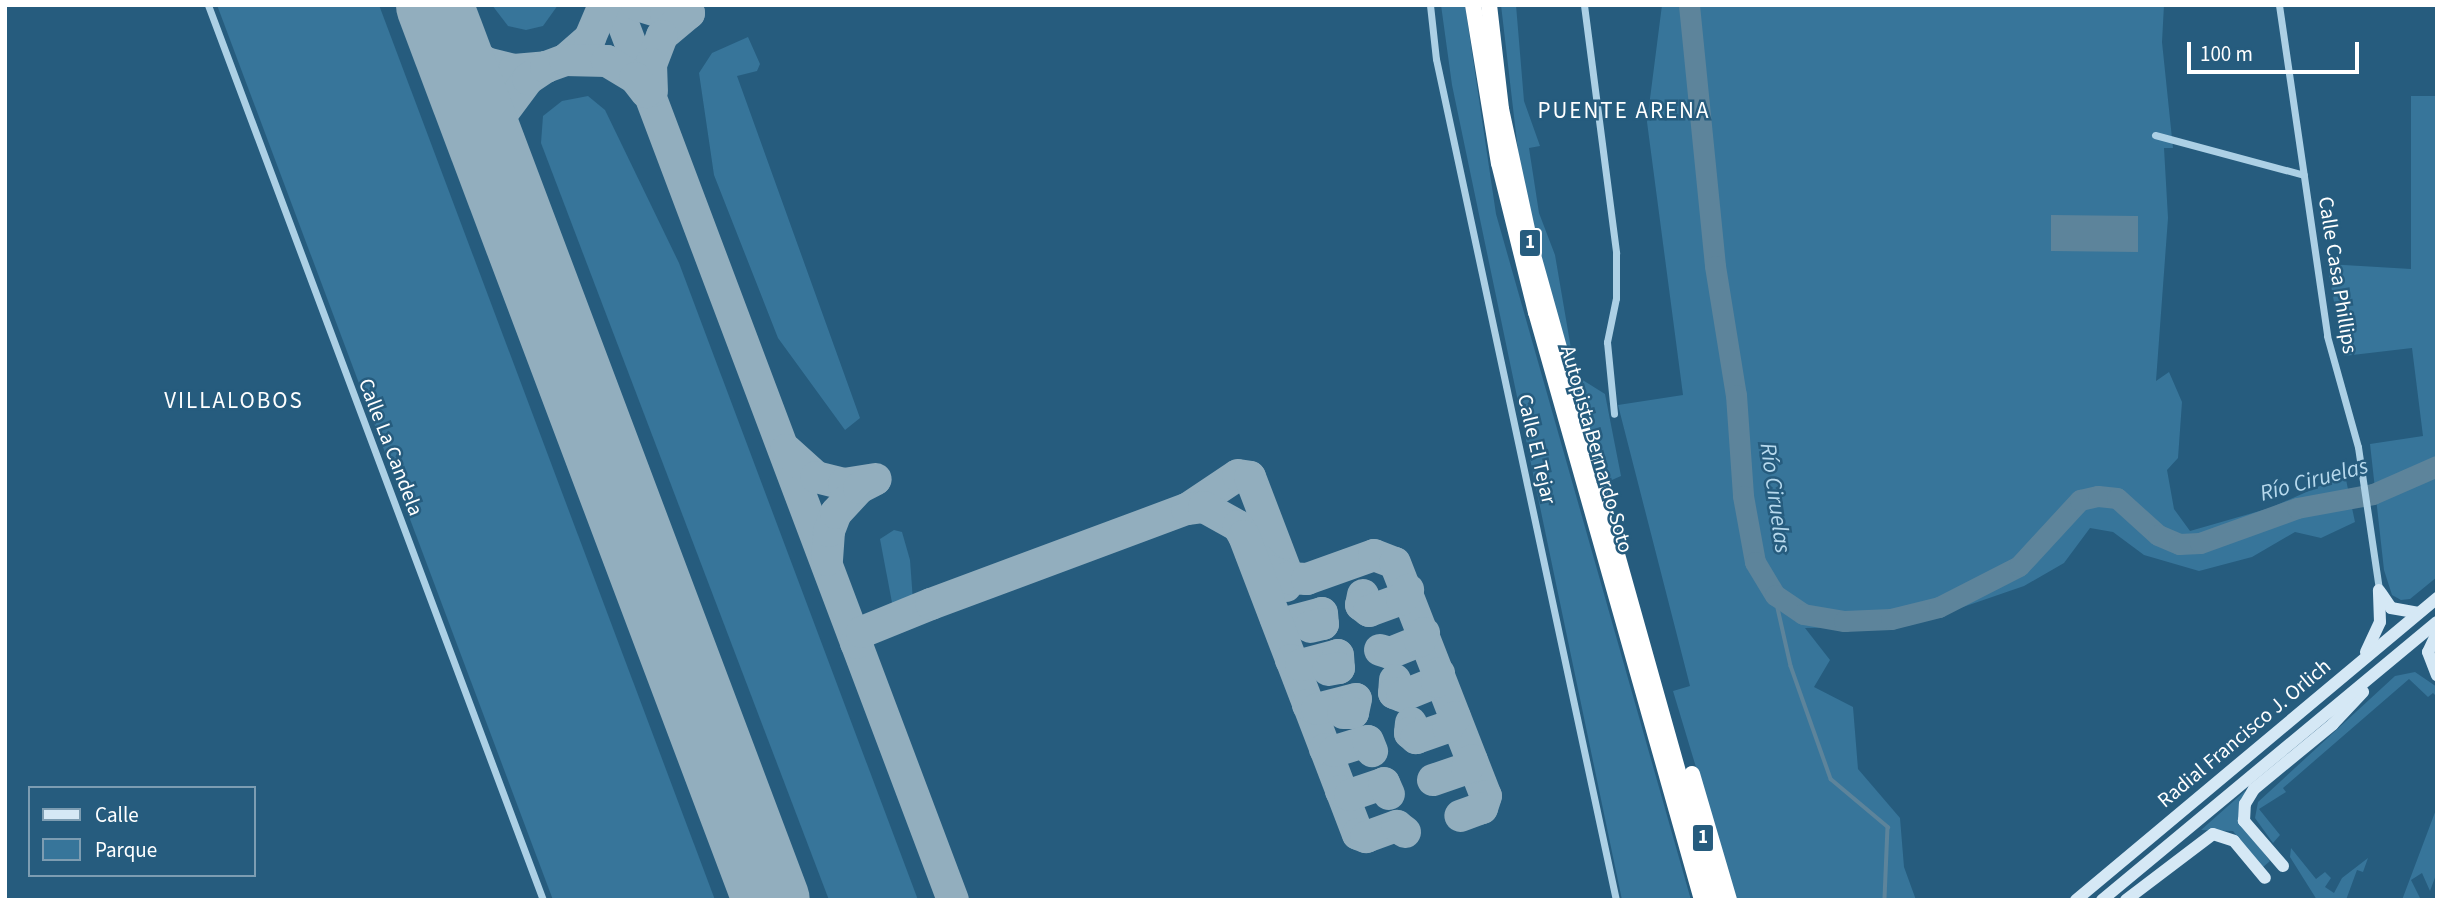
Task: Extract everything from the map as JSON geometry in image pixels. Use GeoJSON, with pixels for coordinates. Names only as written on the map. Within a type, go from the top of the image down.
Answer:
{"type":"FeatureCollection","features":[{"type":"Feature","properties":{"kind":"highway","name":"Autopista Bernardo Soto"},"geometry":{"type":"LineString","coordinates":[[1473,5],[1492,128],[1516,236],[1675,779],[1714,900]]}},
{"type":"Feature","properties":{"kind":"highway","name":"Autopista Bernardo Soto"},"geometry":{"type":"LineString","coordinates":[[1489,5],[1501,108],[1516,183],[1675,779],[1702,900]]}},
{"type":"Feature","properties":{"kind":"highway"},"geometry":{"type":"LineString","coordinates":[[1595,477],[1629,563],[1729,900]]}},
{"type":"Feature","properties":{"kind":"highway","name":"Autopista Bernardo Soto"},"geometry":{"type":"LineString","coordinates":[[1675,779],[1723,900]]}},
{"type":"Feature","properties":{"kind":"highway","name":"1"},"geometry":{"type":"LineString","coordinates":[[1675,779],[1695,900]]}},
{"type":"Feature","properties":{"kind":"main road"},"geometry":{"type":"LineString","coordinates":[[2379,590],[2391,608],[2418,613]]}},
{"type":"Feature","properties":{"kind":"main road"},"geometry":{"type":"LineString","coordinates":[[2362,659],[2380,622],[2379,590]]}},
{"type":"Feature","properties":{"kind":"main road","name":"Radial Francisco J. Orlich"},"geometry":{"type":"LineString","coordinates":[[2076,900],[2437,598]]}},
{"type":"Feature","properties":{"kind":"main road","name":"Radial Francisco J. Orlich"},"geometry":{"type":"LineString","coordinates":[[2102,900],[2437,622]]}},
{"type":"Feature","properties":{"kind":"main road"},"geometry":{"type":"LineString","coordinates":[[2437,633],[2428,656],[2437,675]]}},
{"type":"Feature","properties":{"kind":"main road"},"geometry":{"type":"LineString","coordinates":[[2283,866],[2244,821],[2248,796],[2333,724],[2396,657]]}},
{"type":"Feature","properties":{"kind":"main road"},"geometry":{"type":"LineString","coordinates":[[2126,900],[2213,834],[2234,841],[2265,878]]}},
{"type":"Feature","properties":{"kind":"street","name":"Calle La Candela"},"geometry":{"type":"LineString","coordinates":[[208,5],[543,900]]}},
{"type":"Feature","properties":{"kind":"street","name":"Calle El Tejar"},"geometry":{"type":"LineString","coordinates":[[1430,5],[1436,60],[1616,900]]}},
{"type":"Feature","properties":{"kind":"street"},"geometry":{"type":"LineString","coordinates":[[1584,5],[1616,253],[1616,298],[1607,342],[1614,414]]}},
{"type":"Feature","properties":{"kind":"street","name":"Calle Casa Phillips"},"geometry":{"type":"LineString","coordinates":[[2279,5],[2327,336],[2356,438],[2379,590]]}},
{"type":"Feature","properties":{"kind":"street"},"geometry":{"type":"LineString","coordinates":[[2155,135],[2304,175]]}},
{"type":"Feature","properties":{"kind":"green space"},"geometry":{"type":"Polygon","coordinates":[[[217,5],[379,5],[715,900],[553,900],[217,5]]]}},
{"type":"Feature","properties":{"kind":"green space"},"geometry":{"type":"Polygon","coordinates":[[[492,5],[558,5],[543,26],[526,30],[508,26],[492,5]]]}},
{"type":"Feature","properties":{"kind":"green space"},"geometry":{"type":"Polygon","coordinates":[[[1441,5],[1465,5],[1496,214],[1691,900],[1622,900],[1452,85],[1441,5]]]}},
{"type":"Feature","properties":{"kind":"green space"},"geometry":{"type":"Polygon","coordinates":[[[1501,5],[1516,5],[1524,101],[1540,146],[1529,148],[1539,213],[1555,255],[1574,366],[1581,379],[1605,394],[1621,476],[1605,483],[1541,265],[1520,168],[1501,5]]]}},
{"type":"Feature","properties":{"kind":"green space"},"geometry":{"type":"Polygon","coordinates":[[[1662,5],[2164,5],[2162,42],[2173,148],[2164,148],[2168,218],[2156,381],[2169,372],[2182,402],[2178,458],[2167,470],[2174,509],[2190,531],[2270,508],[2345,475],[2355,522],[2321,538],[2295,532],[2252,557],[2199,571],[2144,555],[2113,532],[2090,528],[2064,563],[2024,586],[1908,626],[1805,628],[1830,660],[1814,687],[1853,707],[1858,769],[1900,818],[1904,867],[1916,900],[1736,900],[1673,691],[1690,686],[1618,405],[1683,395],[1647,122],[1662,5]]]}},
{"type":"Feature","properties":{"kind":"green space"},"geometry":{"type":"Polygon","coordinates":[[[748,37],[760,64],[757,71],[737,76],[860,418],[845,430],[778,338],[714,175],[699,73],[712,53],[748,37]]]}},
{"type":"Feature","properties":{"kind":"green space"},"geometry":{"type":"Polygon","coordinates":[[[588,96],[605,110],[679,263],[918,900],[829,900],[541,143],[543,116],[562,101],[588,96]]]}},
{"type":"Feature","properties":{"kind":"green space"},"geometry":{"type":"Polygon","coordinates":[[[2411,96],[2437,96],[2437,577],[2410,599],[2401,600],[2392,595],[2384,570],[2370,444],[2423,436],[2412,348],[2344,356],[2327,264],[2411,269],[2411,96]]]}},
{"type":"Feature","properties":{"kind":"green space"},"geometry":{"type":"Polygon","coordinates":[[[894,530],[902,532],[910,560],[913,601],[893,608],[880,539],[894,530]]]}},
{"type":"Feature","properties":{"kind":"green space"},"geometry":{"type":"Polygon","coordinates":[[[2415,672],[2437,687],[2437,697],[2433,693],[2428,697],[2409,679],[2283,788],[2286,792],[2259,809],[2280,835],[2273,843],[2255,818],[2258,802],[2395,676],[2415,672]]]}},
{"type":"Feature","properties":{"kind":"green space"},"geometry":{"type":"Polygon","coordinates":[[[2245,791],[2242,825],[2270,861],[2262,868],[2233,831],[2201,830],[2245,791]]]}},
{"type":"Feature","properties":{"kind":"green space"},"geometry":{"type":"Polygon","coordinates":[[[2437,807],[2437,872],[2430,891],[2422,873],[2411,880],[2421,900],[2402,900],[2437,807]]]}},
{"type":"Feature","properties":{"kind":"green space"},"geometry":{"type":"Polygon","coordinates":[[[2291,848],[2316,879],[2325,872],[2331,878],[2325,887],[2334,893],[2342,878],[2368,858],[2363,872],[2357,870],[2346,900],[2317,900],[2290,857],[2291,848]]]}},
{"type":"Feature","properties":{"kind":"shaded area"},"geometry":{"type":"Polygon","coordinates":[[[2051,215],[2138,216],[2138,252],[2051,251],[2051,215]]]}},
{"type":"Feature","properties":{"kind":"waterway","name":"Río Ciruelas"},"geometry":{"type":"LineString","coordinates":[[1689,5],[1715,266],[1736,395],[1743,496],[1755,562],[1775,595],[1803,614],[1844,621],[1891,619],[1939,607],[2019,566],[2080,500],[2098,496],[2117,498],[2158,535],[2179,544],[2200,543],[2297,508],[2373,494],[2437,466]]}},
{"type":"Feature","properties":{"kind":"waterway"},"geometry":{"type":"LineString","coordinates":[[1775,595],[1791,666],[1831,779],[1888,827],[1885,900]]}},
{"type":"Feature","properties":{"kind":"taxiway"},"geometry":{"type":"LineString","coordinates":[[565,60],[590,38],[604,5]]}},
{"type":"Feature","properties":{"kind":"taxiway"},"geometry":{"type":"LineString","coordinates":[[616,5],[953,900]]}},
{"type":"Feature","properties":{"kind":"taxiway"},"geometry":{"type":"LineString","coordinates":[[637,5],[666,14],[689,13],[662,36],[651,64],[652,91]]}},
{"type":"Feature","properties":{"kind":"taxiway"},"geometry":{"type":"LineString","coordinates":[[444,32],[486,63],[514,70],[546,67]]}},
{"type":"Feature","properties":{"kind":"taxiway"},"geometry":{"type":"LineString","coordinates":[[494,164],[502,114],[528,79],[546,67],[565,60],[607,61],[635,78],[646,92]]}},
{"type":"Feature","properties":{"kind":"taxiway"},"geometry":{"type":"LineString","coordinates":[[786,450],[816,477],[844,484],[876,479]]}},
{"type":"Feature","properties":{"kind":"taxiway"},"geometry":{"type":"LineString","coordinates":[[1187,509],[1238,475],[1250,477],[1287,574],[1286,586]]}},
{"type":"Feature","properties":{"kind":"taxiway"},"geometry":{"type":"LineString","coordinates":[[827,560],[829,531],[836,513],[859,488],[875,480]]}},
{"type":"Feature","properties":{"kind":"taxiway"},"geometry":{"type":"LineString","coordinates":[[856,643],[862,632],[931,604],[1187,509],[1204,507],[1238,526],[1244,536],[1358,834],[1366,837],[1397,826],[1405,832]]}},
{"type":"Feature","properties":{"kind":"taxiway"},"geometry":{"type":"LineString","coordinates":[[1251,553],[1271,571],[1287,578],[1307,579],[1374,555],[1395,563],[1486,796],[1482,808],[1460,816]]}},
{"type":"Feature","properties":{"kind":"taxiway"},"geometry":{"type":"LineString","coordinates":[[1363,595],[1361,605],[1369,611],[1402,599],[1408,590]]}},
{"type":"Feature","properties":{"kind":"taxiway"},"geometry":{"type":"LineString","coordinates":[[1276,619],[1285,623],[1322,613],[1323,624],[1310,627]]}},
{"type":"Feature","properties":{"kind":"taxiway"},"geometry":{"type":"LineString","coordinates":[[1380,650],[1390,653],[1420,641],[1424,633]]}},
{"type":"Feature","properties":{"kind":"taxiway"},"geometry":{"type":"LineString","coordinates":[[1291,660],[1301,665],[1338,655],[1339,668],[1328,670]]}},
{"type":"Feature","properties":{"kind":"taxiway"},"geometry":{"type":"LineString","coordinates":[[1395,680],[1394,693],[1402,696],[1437,682],[1439,673]]}},
{"type":"Feature","properties":{"kind":"taxiway"},"geometry":{"type":"LineString","coordinates":[[1308,705],[1317,709],[1356,699],[1353,713],[1343,713]]}},
{"type":"Feature","properties":{"kind":"taxiway"},"geometry":{"type":"LineString","coordinates":[[1411,723],[1410,733],[1416,738],[1448,727],[1455,717]]}},
{"type":"Feature","properties":{"kind":"taxiway"},"geometry":{"type":"LineString","coordinates":[[1325,749],[1335,751],[1368,741],[1372,751]]}},
{"type":"Feature","properties":{"kind":"taxiway"},"geometry":{"type":"LineString","coordinates":[[1433,780],[1467,768],[1472,760]]}},
{"type":"Feature","properties":{"kind":"taxiway"},"geometry":{"type":"LineString","coordinates":[[1341,791],[1350,795],[1384,783],[1389,794]]}},
{"type":"Feature","properties":{"kind":"runway"},"geometry":{"type":"LineString","coordinates":[[434,5],[771,900]]}},
{"type":"Feature","properties":{"kind":"district","name":"PUENTE ARENA"},"geometry":{"type":"Point","coordinates":[1624,111]}},
{"type":"Feature","properties":{"kind":"district","name":"VILLALOBOS"},"geometry":{"type":"Point","coordinates":[234,401]}}]}
